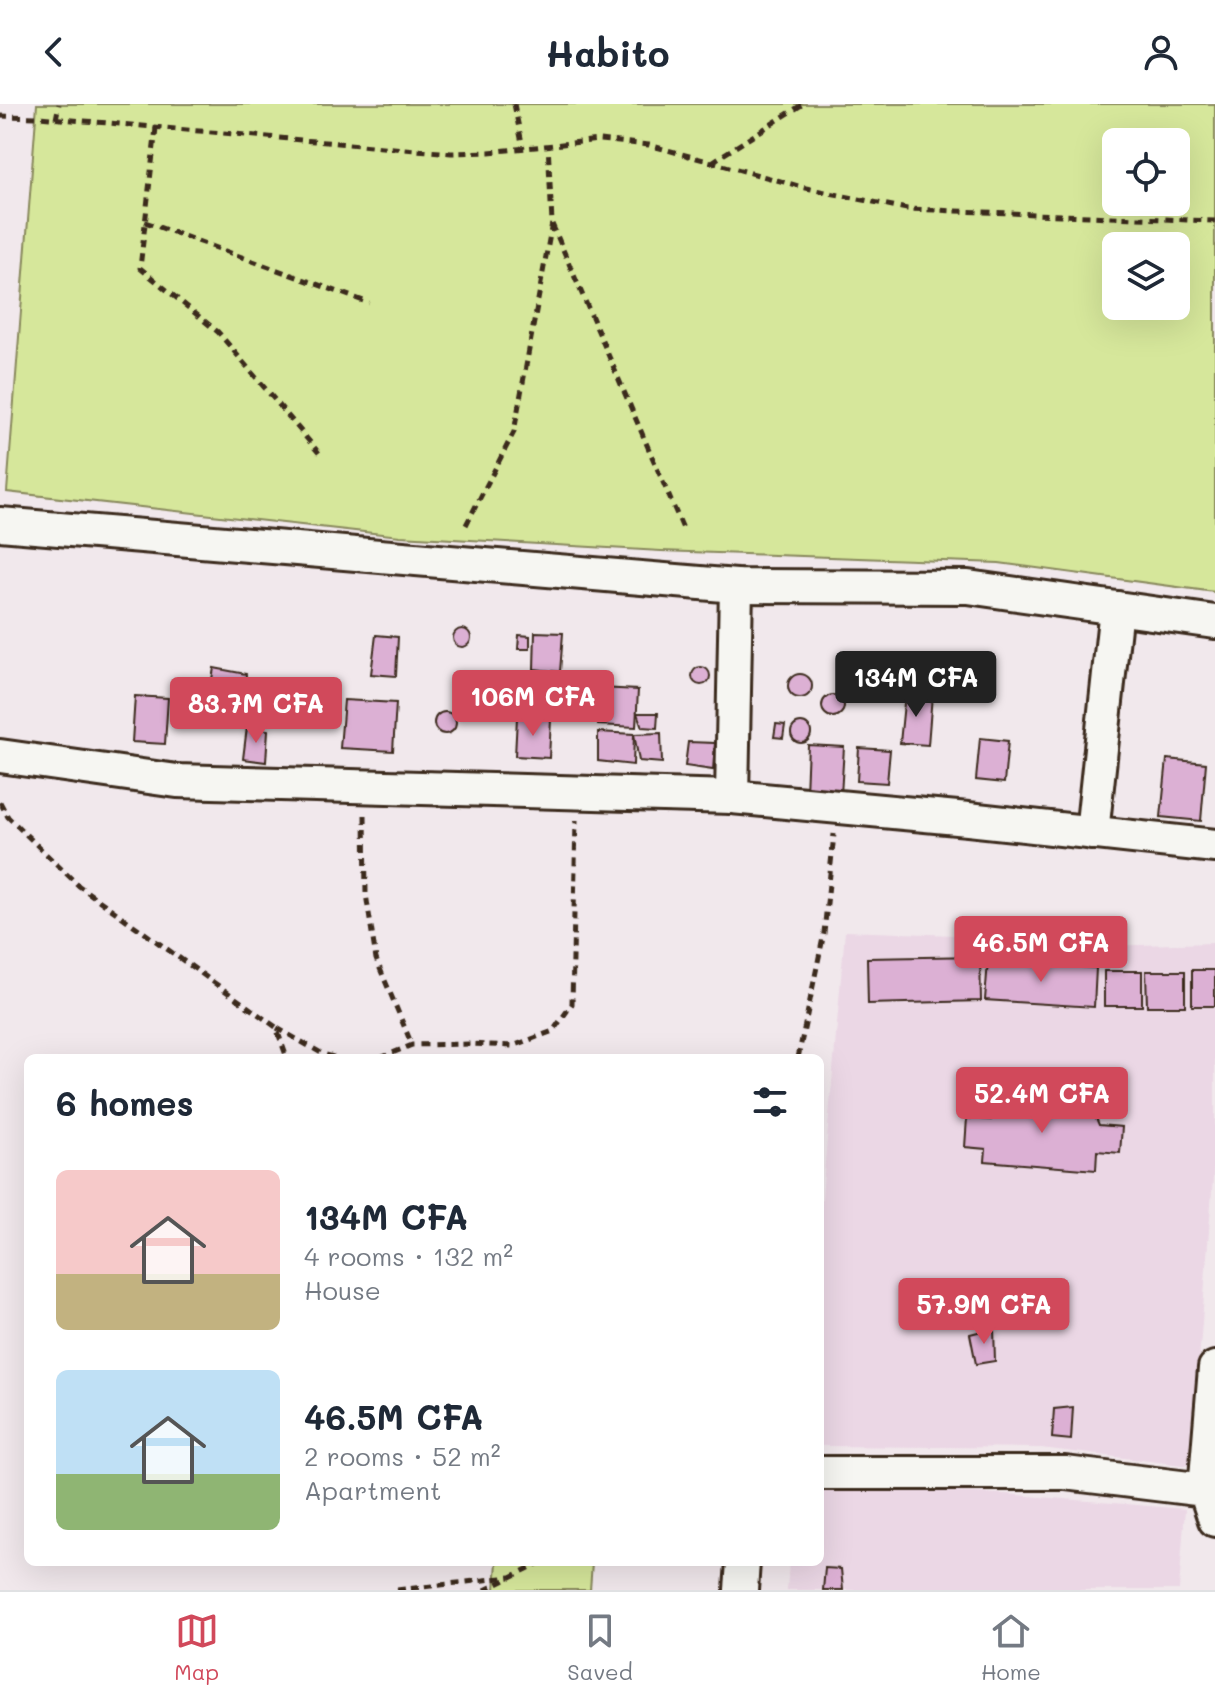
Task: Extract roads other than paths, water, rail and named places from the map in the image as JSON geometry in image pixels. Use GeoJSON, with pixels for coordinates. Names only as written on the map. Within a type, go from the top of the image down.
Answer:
{"type":"FeatureCollection","features":[{"type":"Feature","properties":{"kind":"street"},"geometry":{"type":"LineString","coordinates":[[0,524],[736,586],[968,587],[1215,622]]}},
{"type":"Feature","properties":{"kind":"street"},"geometry":{"type":"LineString","coordinates":[[732,797],[736,586]]}},
{"type":"Feature","properties":{"kind":"street"},"geometry":{"type":"LineString","coordinates":[[1092,833],[1116,608]]}},
{"type":"Feature","properties":{"kind":"street"},"geometry":{"type":"LineString","coordinates":[[0,756],[177,781],[732,797],[1215,846]]}},
{"type":"Feature","properties":{"kind":"street"},"geometry":{"type":"LineString","coordinates":[[824,1473],[1065,1473],[1210,1505],[1215,1368]]}},
{"type":"Feature","properties":{"kind":"street"},"geometry":{"type":"LineString","coordinates":[[741,1590],[743,1566]]}}]}
